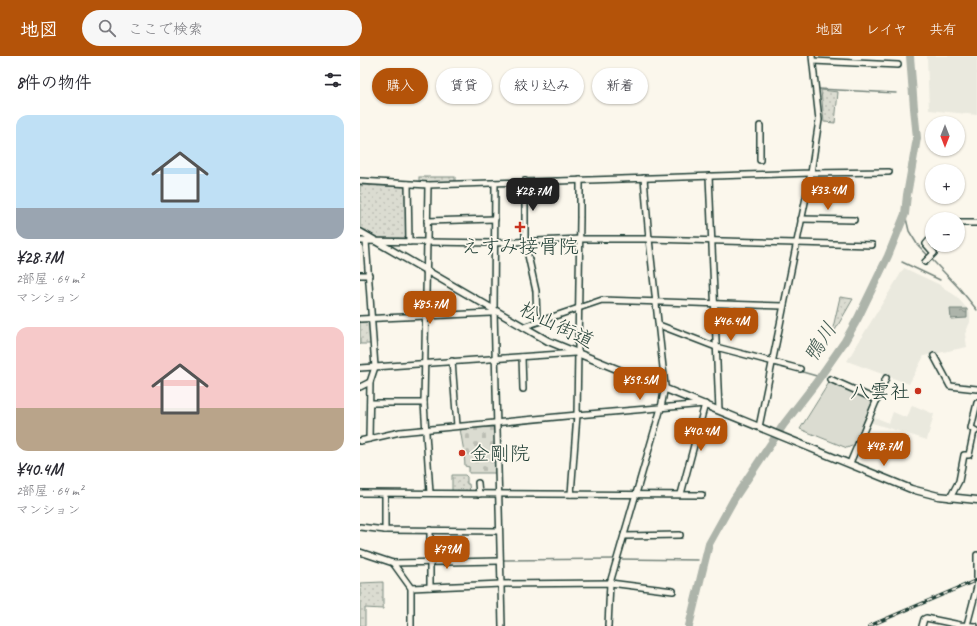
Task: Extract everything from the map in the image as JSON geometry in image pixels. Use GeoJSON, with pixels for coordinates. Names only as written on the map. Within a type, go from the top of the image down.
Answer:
{"type":"FeatureCollection","features":[{"type":"Feature","properties":{"kind":"main road","name":"松山街道"},"geometry":{"type":"LineString","coordinates":[[360,232],[426,272],[523,327],[576,354],[705,404],[920,492],[950,498],[977,500]]}},
{"type":"Feature","properties":{"kind":"street"},"geometry":{"type":"LineString","coordinates":[[759,427],[811,173],[819,120],[812,59],[898,65]]}},
{"type":"Feature","properties":{"kind":"street"},"geometry":{"type":"LineString","coordinates":[[760,126],[760,160]]}},
{"type":"Feature","properties":{"kind":"street"},"geometry":{"type":"LineString","coordinates":[[360,181],[428,185],[889,172]]}},
{"type":"Feature","properties":{"kind":"street"},"geometry":{"type":"LineString","coordinates":[[709,176],[719,410]]}},
{"type":"Feature","properties":{"kind":"street"},"geometry":{"type":"LineString","coordinates":[[608,626],[610,583],[661,408],[665,388],[644,178]]}},
{"type":"Feature","properties":{"kind":"street"},"geometry":{"type":"LineString","coordinates":[[571,494],[577,415],[576,354],[580,308],[580,180]]}},
{"type":"Feature","properties":{"kind":"street"},"geometry":{"type":"LineString","coordinates":[[525,182],[525,242],[536,291],[537,322]]}},
{"type":"Feature","properties":{"kind":"street"},"geometry":{"type":"LineString","coordinates":[[495,183],[494,310],[502,626]]}},
{"type":"Feature","properties":{"kind":"street"},"geometry":{"type":"LineString","coordinates":[[408,184],[409,242]]}},
{"type":"Feature","properties":{"kind":"street"},"geometry":{"type":"LineString","coordinates":[[428,185],[424,403],[430,493]]}},
{"type":"Feature","properties":{"kind":"street"},"geometry":{"type":"LineString","coordinates":[[427,221],[495,219]]}},
{"type":"Feature","properties":{"kind":"street"},"geometry":{"type":"LineString","coordinates":[[801,219],[854,220]]}},
{"type":"Feature","properties":{"kind":"street"},"geometry":{"type":"LineString","coordinates":[[965,223],[977,223]]}},
{"type":"Feature","properties":{"kind":"street"},"geometry":{"type":"LineString","coordinates":[[369,439],[370,382],[375,367],[369,275],[363,241],[494,243],[581,239],[649,239],[872,245]]}},
{"type":"Feature","properties":{"kind":"street"},"geometry":{"type":"LineString","coordinates":[[925,262],[934,253],[933,252]]}},
{"type":"Feature","properties":{"kind":"street"},"geometry":{"type":"LineString","coordinates":[[360,275],[369,275]]}},
{"type":"Feature","properties":{"kind":"street"},"geometry":{"type":"LineString","coordinates":[[523,327],[602,300],[783,306]]}},
{"type":"Feature","properties":{"kind":"street"},"geometry":{"type":"LineString","coordinates":[[360,319],[491,313],[494,310]]}},
{"type":"Feature","properties":{"kind":"street"},"geometry":{"type":"LineString","coordinates":[[659,325],[716,347],[800,369]]}},
{"type":"Feature","properties":{"kind":"street"},"geometry":{"type":"LineString","coordinates":[[360,368],[576,354]]}},
{"type":"Feature","properties":{"kind":"street"},"geometry":{"type":"LineString","coordinates":[[934,356],[950,386],[977,389]]}},
{"type":"Feature","properties":{"kind":"street"},"geometry":{"type":"LineString","coordinates":[[522,357],[523,389]]}},
{"type":"Feature","properties":{"kind":"street"},"geometry":{"type":"LineString","coordinates":[[452,361],[457,426]]}},
{"type":"Feature","properties":{"kind":"street"},"geometry":{"type":"LineString","coordinates":[[850,463],[886,378]]}},
{"type":"Feature","properties":{"kind":"street"},"geometry":{"type":"LineString","coordinates":[[830,379],[877,400]]}},
{"type":"Feature","properties":{"kind":"street"},"geometry":{"type":"LineString","coordinates":[[360,387],[370,382]]}},
{"type":"Feature","properties":{"kind":"street"},"geometry":{"type":"LineString","coordinates":[[370,403],[424,403]]}},
{"type":"Feature","properties":{"kind":"street"},"geometry":{"type":"LineString","coordinates":[[950,498],[959,481],[964,455],[969,455],[976,431],[971,428],[977,403]]}},
{"type":"Feature","properties":{"kind":"street"},"geometry":{"type":"LineString","coordinates":[[360,441],[400,432],[705,404],[681,494]]}},
{"type":"Feature","properties":{"kind":"street"},"geometry":{"type":"LineString","coordinates":[[478,483],[479,494]]}},
{"type":"Feature","properties":{"kind":"street"},"geometry":{"type":"LineString","coordinates":[[360,494],[430,493],[702,495]]}},
{"type":"Feature","properties":{"kind":"street"},"geometry":{"type":"LineString","coordinates":[[385,494],[385,530]]}},
{"type":"Feature","properties":{"kind":"street"},"geometry":{"type":"LineString","coordinates":[[360,527],[385,530],[499,531]]}},
{"type":"Feature","properties":{"kind":"street"},"geometry":{"type":"LineString","coordinates":[[430,530],[430,587]]}},
{"type":"Feature","properties":{"kind":"street"},"geometry":{"type":"LineString","coordinates":[[624,536],[680,535]]}},
{"type":"Feature","properties":{"kind":"street"},"geometry":{"type":"LineString","coordinates":[[360,552],[393,562],[500,560]]}},
{"type":"Feature","properties":{"kind":"street"},"geometry":{"type":"LineString","coordinates":[[967,625],[977,587],[977,555]]}},
{"type":"Feature","properties":{"kind":"street"},"geometry":{"type":"LineString","coordinates":[[393,562],[410,588],[411,626]]}},
{"type":"Feature","properties":{"kind":"street"},"geometry":{"type":"LineString","coordinates":[[410,588],[501,584],[610,583],[673,591]]}},
{"type":"Feature","properties":{"kind":"street"},"geometry":{"type":"LineString","coordinates":[[922,626],[924,619],[926,618],[960,626],[975,626],[977,621]]}},
{"type":"Feature","properties":{"kind":"shaded area"},"geometry":{"type":"Polygon","coordinates":[[[927,56],[977,56],[977,115],[929,110],[927,56]]]}},
{"type":"Feature","properties":{"kind":"shaded area"},"geometry":{"type":"Polygon","coordinates":[[[904,268],[938,284],[956,296],[970,312],[970,322],[965,334],[967,347],[924,356],[909,384],[847,361],[904,268]]]}},
{"type":"Feature","properties":{"kind":"shaded area"},"geometry":{"type":"Polygon","coordinates":[[[912,405],[934,414],[927,440],[869,422],[872,416],[889,423],[893,412],[907,418],[912,405]]]}},
{"type":"Feature","properties":{"kind":"green space"},"geometry":{"type":"Polygon","coordinates":[[[821,90],[838,92],[835,123],[824,122],[821,90]]]}},
{"type":"Feature","properties":{"kind":"green space"},"geometry":{"type":"Polygon","coordinates":[[[419,177],[455,177],[455,183],[419,183],[419,177]]]}},
{"type":"Feature","properties":{"kind":"green space"},"geometry":{"type":"Polygon","coordinates":[[[360,185],[406,188],[407,237],[376,238],[360,229],[360,185]]]}},
{"type":"Feature","properties":{"kind":"green space"},"geometry":{"type":"Polygon","coordinates":[[[840,297],[853,299],[834,332],[832,332],[840,297]]]}},
{"type":"Feature","properties":{"kind":"green space"},"geometry":{"type":"Polygon","coordinates":[[[372,319],[373,344],[360,344],[360,320],[372,319]]]}},
{"type":"Feature","properties":{"kind":"green space"},"geometry":{"type":"Polygon","coordinates":[[[830,381],[873,400],[854,445],[847,448],[800,429],[830,381]]]}},
{"type":"Feature","properties":{"kind":"green space"},"geometry":{"type":"Polygon","coordinates":[[[494,427],[496,473],[469,473],[469,467],[465,466],[460,429],[494,427]]]}},
{"type":"Feature","properties":{"kind":"green space"},"geometry":{"type":"Polygon","coordinates":[[[452,475],[465,475],[467,477],[467,484],[469,484],[470,493],[452,493],[452,475]]]}},
{"type":"Feature","properties":{"kind":"green space"},"geometry":{"type":"Polygon","coordinates":[[[383,582],[383,609],[365,608],[365,626],[360,626],[360,583],[383,582]]]}},
{"type":"Feature","properties":{"kind":"water"},"geometry":{"type":"Polygon","coordinates":[[[950,309],[967,309],[967,318],[951,319],[950,309]]]}},
{"type":"Feature","properties":{"kind":"waterway","name":"鴨川"},"geometry":{"type":"LineString","coordinates":[[689,626],[709,544],[734,499],[784,424],[815,384],[845,341],[858,318],[888,256],[905,214],[917,138],[910,56]]}},
{"type":"Feature","properties":{"kind":"waterway"},"geometry":{"type":"LineString","coordinates":[[819,89],[896,93]]}},
{"type":"Feature","properties":{"kind":"waterway"},"geometry":{"type":"LineString","coordinates":[[905,214],[909,231],[917,244],[959,288],[977,310]]}},
{"type":"Feature","properties":{"kind":"waterway"},"geometry":{"type":"LineString","coordinates":[[902,262],[940,280]]}},
{"type":"Feature","properties":{"kind":"waterway"},"geometry":{"type":"LineString","coordinates":[[662,329],[681,336]]}},
{"type":"Feature","properties":{"kind":"waterway"},"geometry":{"type":"LineString","coordinates":[[799,371],[820,377]]}},
{"type":"Feature","properties":{"kind":"waterway"},"geometry":{"type":"LineString","coordinates":[[502,560],[698,560]]}},
{"type":"Feature","properties":{"kind":"railway"},"geometry":{"type":"LineString","coordinates":[[869,626],[977,580]]}},
{"type":"Feature","properties":{"kind":"place","name":"えすみ接骨院"},"geometry":{"type":"Point","coordinates":[520,227]}},
{"type":"Feature","properties":{"kind":"place","name":"八雲社"},"geometry":{"type":"Point","coordinates":[918,391]}},
{"type":"Feature","properties":{"kind":"place","name":"金剛院"},"geometry":{"type":"Point","coordinates":[462,453]}}]}
